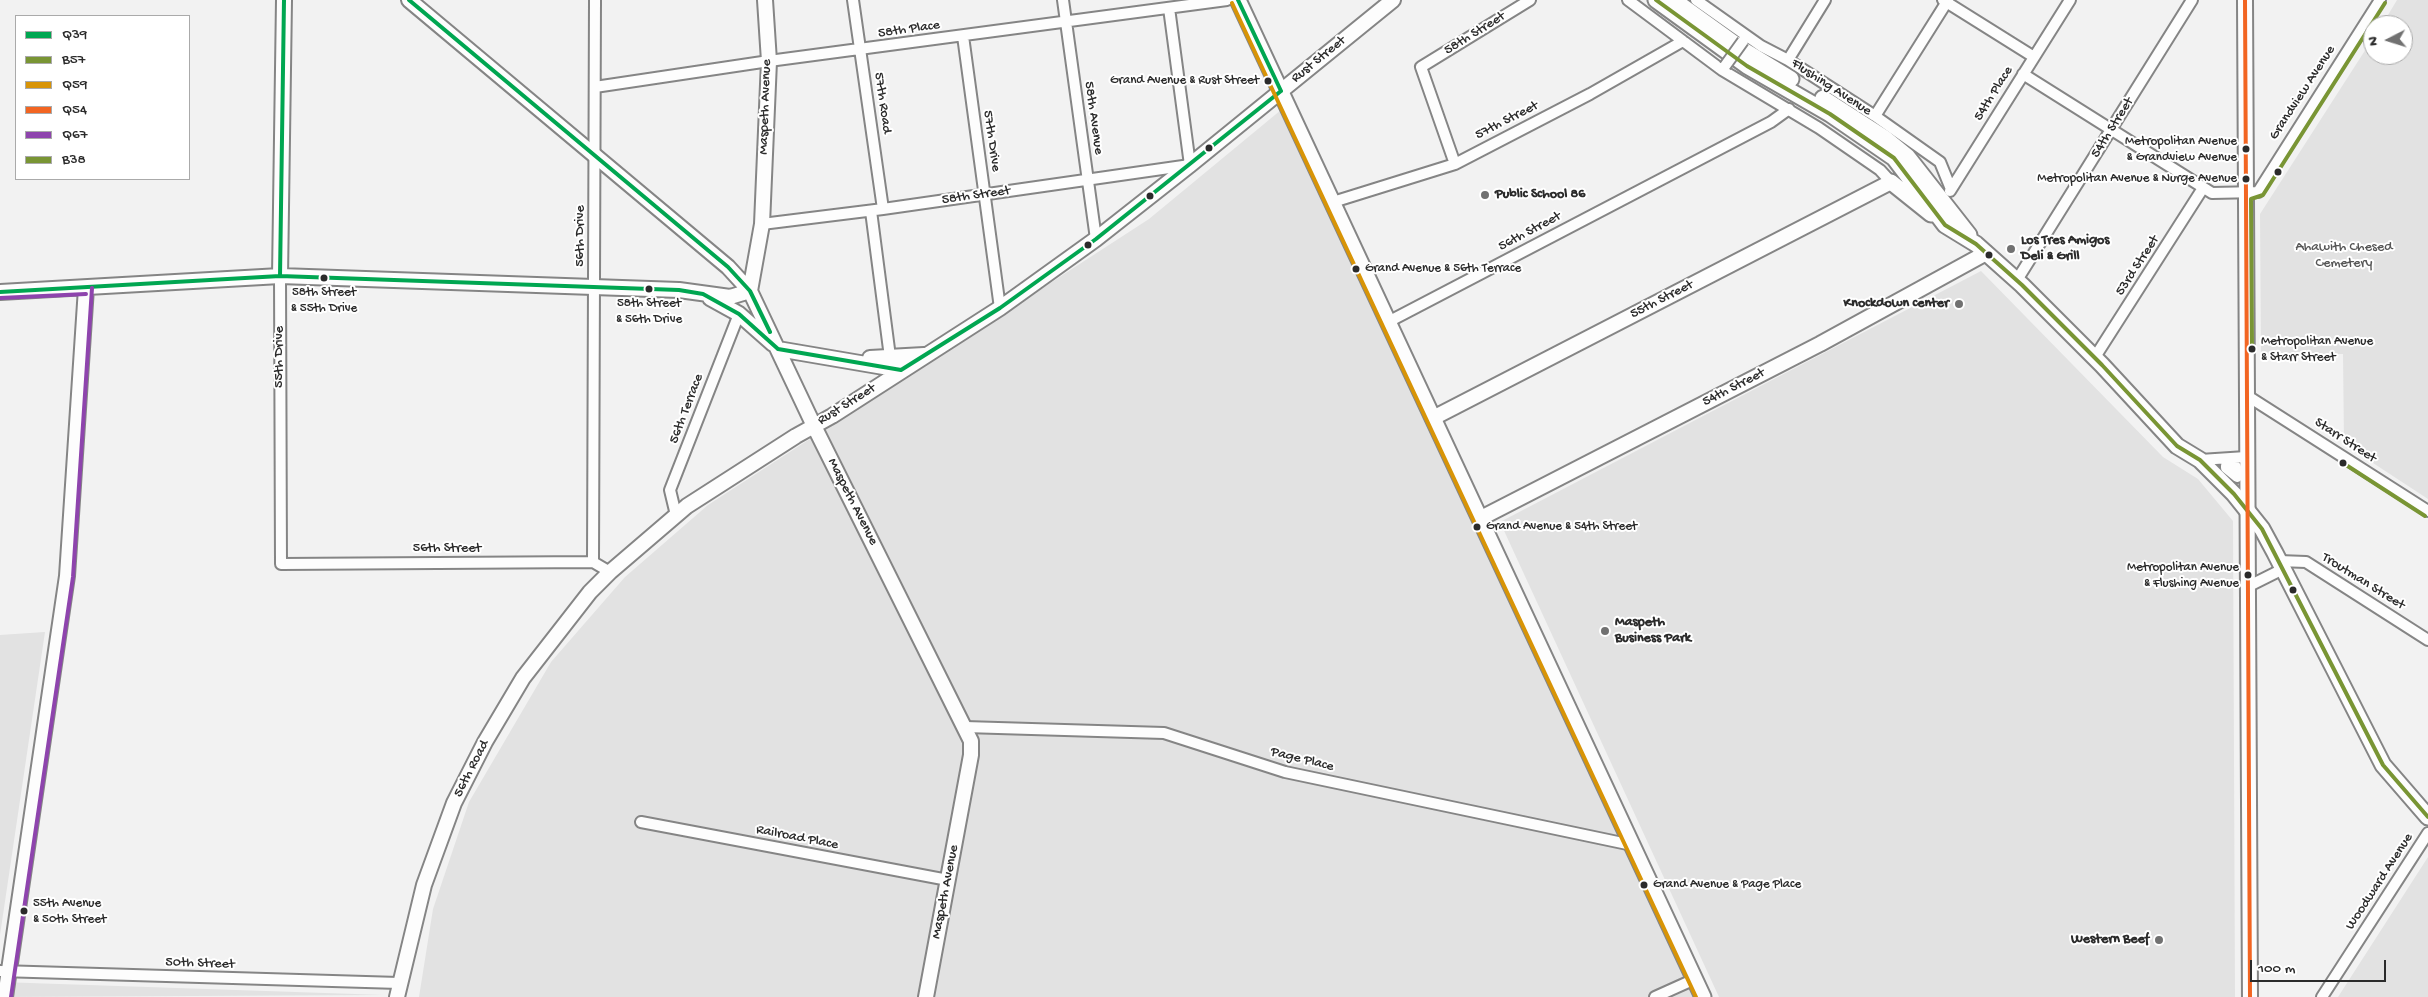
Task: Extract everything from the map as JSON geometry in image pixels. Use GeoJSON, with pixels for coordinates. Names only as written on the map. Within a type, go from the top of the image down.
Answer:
{"type":"FeatureCollection","features":[{"type":"Feature","properties":{"kind":"main road","name":"55th Drive"},"geometry":{"type":"LineString","coordinates":[[280,276],[284,0]]}},
{"type":"Feature","properties":{"kind":"main road"},"geometry":{"type":"LineString","coordinates":[[0,292],[280,276],[680,290],[730,297],[750,291],[728,268],[409,0]]}},
{"type":"Feature","properties":{"kind":"main road","name":"Maspeth Avenue"},"geometry":{"type":"LineString","coordinates":[[765,0],[769,61],[762,224],[750,291],[814,426],[971,741],[971,755],[926,997]]}},
{"type":"Feature","properties":{"kind":"main road"},"geometry":{"type":"LineString","coordinates":[[1238,0],[1703,997]]}},
{"type":"Feature","properties":{"kind":"main road","name":"Rust Street"},"geometry":{"type":"LineString","coordinates":[[610,572],[676,515],[1000,308],[1096,239],[1393,0]]}},
{"type":"Feature","properties":{"kind":"main road","name":"Flushing Avenue"},"geometry":{"type":"LineString","coordinates":[[1656,0],[1747,66],[1830,114],[1894,158],[1911,177],[1945,225],[1981,249],[2017,280],[2095,357],[2177,446],[2200,460],[2248,510],[2281,565],[2383,765],[2428,817]]}},
{"type":"Feature","properties":{"kind":"main road","name":"Flushing Avenue"},"geometry":{"type":"LineString","coordinates":[[1674,0],[1745,51],[1885,138],[1907,156],[1942,203],[1981,249]]}},
{"type":"Feature","properties":{"kind":"main road"},"geometry":{"type":"LineString","coordinates":[[2245,0],[2250,997]]}},
{"type":"Feature","properties":{"kind":"main road"},"geometry":{"type":"LineString","coordinates":[[1891,182],[1945,225]]}},
{"type":"Feature","properties":{"kind":"main road","name":"55th Street"},"geometry":{"type":"LineString","coordinates":[[1433,418],[1891,182]]}},
{"type":"Feature","properties":{"kind":"main road","name":"54th Street"},"geometry":{"type":"LineString","coordinates":[[1481,518],[1802,353],[1981,249]]}},
{"type":"Feature","properties":{"kind":"main road"},"geometry":{"type":"LineString","coordinates":[[5,997],[5,971],[67,576],[86,288]]}},
{"type":"Feature","properties":{"kind":"main road"},"geometry":{"type":"LineString","coordinates":[[703,294],[739,314],[778,349],[902,370]]}},
{"type":"Feature","properties":{"kind":"main road"},"geometry":{"type":"LineString","coordinates":[[850,360],[925,355]]}},
{"type":"Feature","properties":{"kind":"main road","name":"56th Road"},"geometry":{"type":"LineString","coordinates":[[398,990],[424,885],[454,804],[485,742],[522,678],[590,592],[610,572]]}},
{"type":"Feature","properties":{"kind":"street","name":"56th Drive"},"geometry":{"type":"LineString","coordinates":[[593,562],[595,0]]}},
{"type":"Feature","properties":{"kind":"street","name":"57th Road"},"geometry":{"type":"LineString","coordinates":[[853,0],[883,210]]}},
{"type":"Feature","properties":{"kind":"street","name":"58th Avenue"},"geometry":{"type":"LineString","coordinates":[[1063,0],[1096,239]]}},
{"type":"Feature","properties":{"kind":"street","name":"58th Place"},"geometry":{"type":"LineString","coordinates":[[595,86],[1227,0]]}},
{"type":"Feature","properties":{"kind":"street","name":"58th Street"},"geometry":{"type":"LineString","coordinates":[[1455,164],[1421,67],[1530,0]]}},
{"type":"Feature","properties":{"kind":"street"},"geometry":{"type":"LineString","coordinates":[[1628,0],[1683,41],[1862,157],[1891,182]]}},
{"type":"Feature","properties":{"kind":"street","name":"Flushing Avenue"},"geometry":{"type":"LineString","coordinates":[[1696,0],[1745,39],[1788,60],[1875,116],[1940,162],[1951,188]]}},
{"type":"Feature","properties":{"kind":"street"},"geometry":{"type":"LineString","coordinates":[[1788,60],[1825,0]]}},
{"type":"Feature","properties":{"kind":"street","name":"54th Place"},"geometry":{"type":"LineString","coordinates":[[1942,203],[2070,0]]}},
{"type":"Feature","properties":{"kind":"street","name":"54th Street"},"geometry":{"type":"LineString","coordinates":[[2017,280],[2192,0]]}},
{"type":"Feature","properties":{"kind":"street","name":"Grandview Avenue"},"geometry":{"type":"LineString","coordinates":[[2246,193],[2258,192],[2380,0]]}},
{"type":"Feature","properties":{"kind":"street"},"geometry":{"type":"LineString","coordinates":[[1875,116],[1946,1],[2034,57]]}},
{"type":"Feature","properties":{"kind":"street"},"geometry":{"type":"LineString","coordinates":[[1169,8],[1190,165]]}},
{"type":"Feature","properties":{"kind":"street","name":"57th Drive"},"geometry":{"type":"LineString","coordinates":[[963,36],[1000,308]]}},
{"type":"Feature","properties":{"kind":"street"},"geometry":{"type":"LineString","coordinates":[[1724,68],[1745,39]]}},
{"type":"Feature","properties":{"kind":"street","name":"57th Street"},"geometry":{"type":"LineString","coordinates":[[1333,202],[1455,164],[1590,94],[1683,41]]}},
{"type":"Feature","properties":{"kind":"street"},"geometry":{"type":"LineString","coordinates":[[2023,74],[2212,193],[2246,193]]}},
{"type":"Feature","properties":{"kind":"street","name":"56th Street"},"geometry":{"type":"LineString","coordinates":[[1388,322],[1771,122],[1789,108]]}},
{"type":"Feature","properties":{"kind":"street","name":"58th Street"},"geometry":{"type":"LineString","coordinates":[[762,224],[883,210],[1190,165]]}},
{"type":"Feature","properties":{"kind":"street","name":"53rd Street"},"geometry":{"type":"LineString","coordinates":[[2095,357],[2203,188]]}},
{"type":"Feature","properties":{"kind":"street"},"geometry":{"type":"LineString","coordinates":[[871,211],[890,357]]}},
{"type":"Feature","properties":{"kind":"street","name":"55th Drive"},"geometry":{"type":"LineString","coordinates":[[280,276],[281,564]]}},
{"type":"Feature","properties":{"kind":"street","name":"56th Terrace"},"geometry":{"type":"LineString","coordinates":[[676,515],[670,490],[739,314]]}},
{"type":"Feature","properties":{"kind":"street","name":"Starr Street"},"geometry":{"type":"LineString","coordinates":[[2246,395],[2428,511]]}},
{"type":"Feature","properties":{"kind":"street"},"geometry":{"type":"LineString","coordinates":[[2200,460],[2246,457]]}},
{"type":"Feature","properties":{"kind":"street"},"geometry":{"type":"LineString","coordinates":[[593,562],[610,572]]}},
{"type":"Feature","properties":{"kind":"street","name":"56th Street"},"geometry":{"type":"LineString","coordinates":[[281,564],[593,562]]}},
{"type":"Feature","properties":{"kind":"street","name":"Troutman Street"},"geometry":{"type":"LineString","coordinates":[[2281,565],[2306,562],[2428,640]]}},
{"type":"Feature","properties":{"kind":"street"},"geometry":{"type":"LineString","coordinates":[[2249,586],[2281,565]]}},
{"type":"Feature","properties":{"kind":"street","name":"Page Place"},"geometry":{"type":"LineString","coordinates":[[965,727],[1164,733],[1285,772],[1632,844]]}},
{"type":"Feature","properties":{"kind":"street","name":"Railroad Place"},"geometry":{"type":"LineString","coordinates":[[641,822],[948,880]]}},
{"type":"Feature","properties":{"kind":"street","name":"Woodward Avenue"},"geometry":{"type":"LineString","coordinates":[[2322,997],[2428,833]]}},
{"type":"Feature","properties":{"kind":"street","name":"50th Street"},"geometry":{"type":"LineString","coordinates":[[5,971],[398,990]]}},
{"type":"Feature","properties":{"kind":"street"},"geometry":{"type":"LineString","coordinates":[[1655,997],[1695,979]]}},
{"type":"Feature","properties":{"kind":"shaded area","name":"Ahawith Chesed Cemetery"},"geometry":{"type":"Polygon","coordinates":[[[2397,0],[2428,0],[2428,499],[2344,444],[2343,354],[2261,354],[2260,214],[2363,54],[2363,65],[2413,65],[2413,15],[2388,15],[2397,0]]]}},
{"type":"Feature","properties":{"kind":"shaded area"},"geometry":{"type":"Polygon","coordinates":[[[1287,105],[1703,997],[419,997],[433,909],[469,802],[551,662],[625,577],[708,505],[1149,219],[1287,105]]]}},
{"type":"Feature","properties":{"kind":"shaded area"},"geometry":{"type":"Polygon","coordinates":[[[1981,271],[2163,457],[2198,479],[2233,521],[2235,997],[1719,997],[1500,522],[1981,271]]]}},
{"type":"Feature","properties":{"kind":"shaded area"},"geometry":{"type":"Polygon","coordinates":[[[45,632],[0,935],[0,635],[45,632]]]}},
{"type":"Feature","properties":{"kind":"shaded area"},"geometry":{"type":"Polygon","coordinates":[[[2428,857],[2428,997],[2338,997],[2428,857]]]}},
{"type":"Feature","properties":{"kind":"shaded area"},"geometry":{"type":"Polygon","coordinates":[[[0,982],[384,995],[0,997],[0,982]]]}},
{"type":"Feature","properties":{"kind":"transit line","name":"Q39"},"geometry":{"type":"LineString","coordinates":[[280,276],[284,0]]}},
{"type":"Feature","properties":{"kind":"transit line","name":"Q39"},"geometry":{"type":"LineString","coordinates":[[409,0],[728,267],[750,291],[770,332]]}},
{"type":"Feature","properties":{"kind":"transit line","name":"Q39"},"geometry":{"type":"LineString","coordinates":[[1238,0],[1281,91]]}},
{"type":"Feature","properties":{"kind":"transit line","name":"B57"},"geometry":{"type":"LineString","coordinates":[[1656,0],[1747,66],[1830,114],[1894,158],[1945,225],[1976,244],[2022,285],[2102,365],[2177,446],[2200,460],[2234,494],[2262,529],[2383,765],[2428,817]]}},
{"type":"Feature","properties":{"kind":"transit line","name":"Q54"},"geometry":{"type":"LineString","coordinates":[[2245,0],[2250,997]]}},
{"type":"Feature","properties":{"kind":"transit line","name":"Q59"},"geometry":{"type":"LineString","coordinates":[[1232,3],[1696,997]]}},
{"type":"Feature","properties":{"kind":"transit line","name":"B38"},"geometry":{"type":"LineString","coordinates":[[2252,349],[2251,199],[2263,195],[2385,3]]}},
{"type":"Feature","properties":{"kind":"transit line","name":"Q39"},"geometry":{"type":"LineString","coordinates":[[778,349],[901,370],[1000,308],[1096,239],[1281,91]]}},
{"type":"Feature","properties":{"kind":"transit line","name":"Q39"},"geometry":{"type":"LineString","coordinates":[[0,292],[280,276],[679,290],[703,294],[739,314],[778,349]]}},
{"type":"Feature","properties":{"kind":"transit line","name":"Q67"},"geometry":{"type":"LineString","coordinates":[[11,997],[73,577],[92,288]]}},
{"type":"Feature","properties":{"kind":"transit line","name":"Q67"},"geometry":{"type":"LineString","coordinates":[[0,298],[86,294]]}},
{"type":"Feature","properties":{"kind":"transit line","name":"B38"},"geometry":{"type":"LineString","coordinates":[[2343,463],[2425,516]]}},
{"type":"Feature","properties":{"kind":"place","name":"Grand Avenue & Rust Street"},"geometry":{"type":"Point","coordinates":[1268,81]}},
{"type":"Feature","properties":{"kind":"place","name":"Metropolitan Avenue & Grandview Avenue"},"geometry":{"type":"Point","coordinates":[2246,149]}},
{"type":"Feature","properties":{"kind":"place","name":"Metropolitan Avenue & Nurge Avenue"},"geometry":{"type":"Point","coordinates":[2246,179]}},
{"type":"Feature","properties":{"kind":"place","name":"Public School 86"},"geometry":{"type":"Point","coordinates":[1485,195]}},
{"type":"Feature","properties":{"kind":"place","name":"Los Tres Amigos Deli & Grill"},"geometry":{"type":"Point","coordinates":[2011,249]}},
{"type":"Feature","properties":{"kind":"place","name":"Grand Avenue & 56th Terrace"},"geometry":{"type":"Point","coordinates":[1356,269]}},
{"type":"Feature","properties":{"kind":"place","name":"58th Street & 55th Drive"},"geometry":{"type":"Point","coordinates":[324,278]}},
{"type":"Feature","properties":{"kind":"place","name":"58th Street & 56th Drive"},"geometry":{"type":"Point","coordinates":[649,289]}},
{"type":"Feature","properties":{"kind":"place","name":"Knockdown center"},"geometry":{"type":"Point","coordinates":[1959,304]}},
{"type":"Feature","properties":{"kind":"place","name":"Metropolitan Avenue & Starr Street"},"geometry":{"type":"Point","coordinates":[2252,349]}},
{"type":"Feature","properties":{"kind":"place","name":"Grand Avenue & 54th Street"},"geometry":{"type":"Point","coordinates":[1477,527]}},
{"type":"Feature","properties":{"kind":"place","name":"Metropolitan Avenue & Flushing Avenue"},"geometry":{"type":"Point","coordinates":[2248,575]}},
{"type":"Feature","properties":{"kind":"place","name":"Maspeth Business Park"},"geometry":{"type":"Point","coordinates":[1605,631]}},
{"type":"Feature","properties":{"kind":"place","name":"Grand Avenue & Page Place"},"geometry":{"type":"Point","coordinates":[1644,885]}},
{"type":"Feature","properties":{"kind":"place","name":"55th Avenue & 50th Street"},"geometry":{"type":"Point","coordinates":[24,911]}},
{"type":"Feature","properties":{"kind":"place","name":"Western Beef"},"geometry":{"type":"Point","coordinates":[2159,940]}}]}
